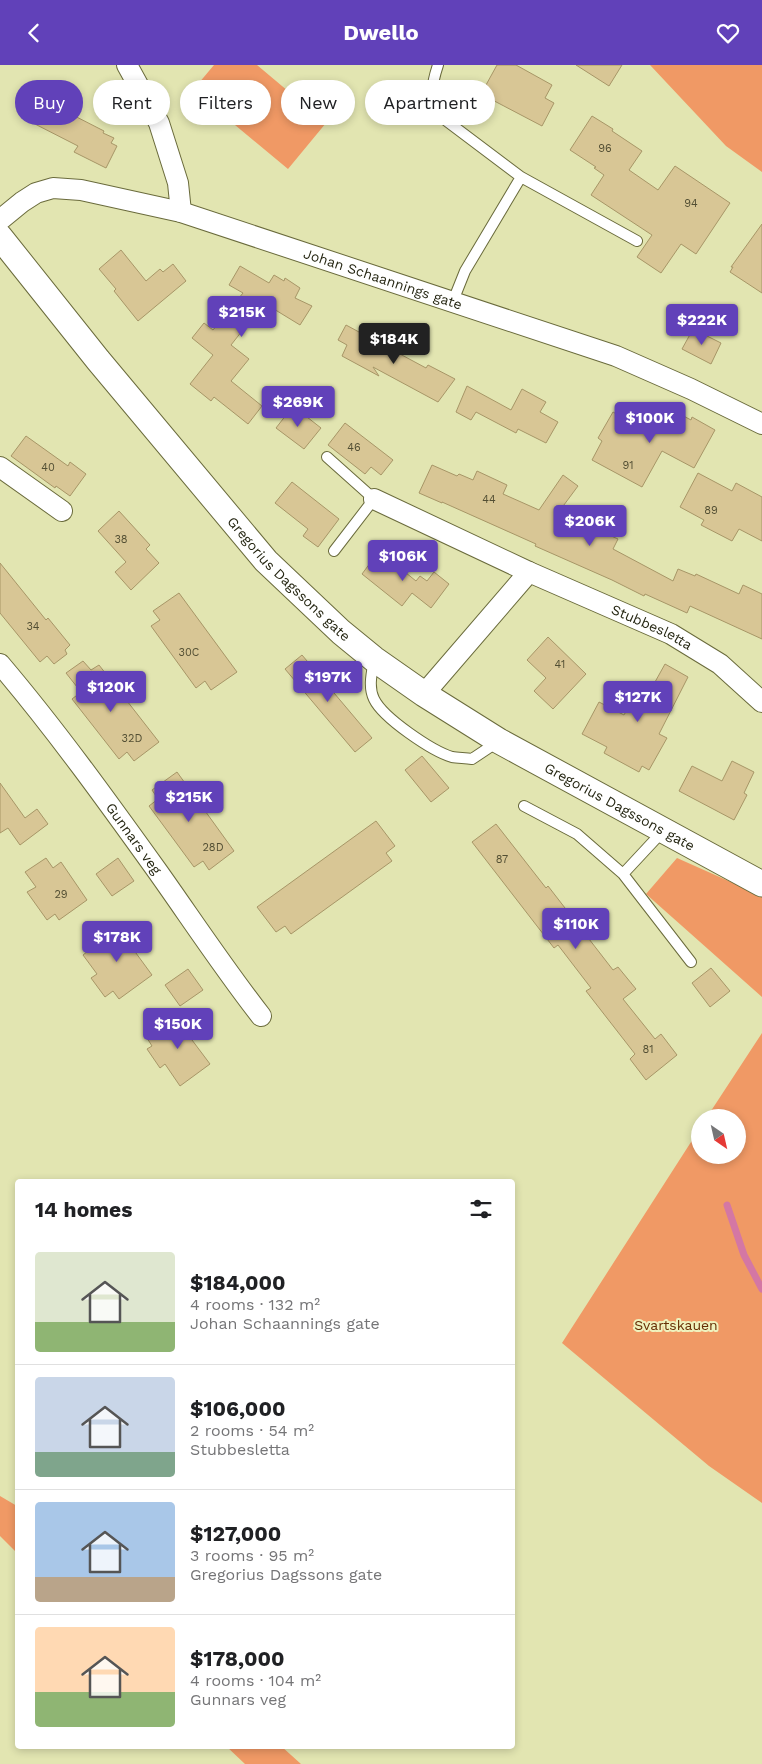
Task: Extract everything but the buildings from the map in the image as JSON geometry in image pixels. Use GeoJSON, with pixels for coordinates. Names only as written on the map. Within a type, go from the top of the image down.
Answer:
{"type":"FeatureCollection","features":[{"type":"Feature","properties":{"kind":"street"},"geometry":{"type":"LineString","coordinates":[[127,65],[159,123],[178,183],[181,212]]}},
{"type":"Feature","properties":{"kind":"street","name":"Johan Schaannings gate"},"geometry":{"type":"LineString","coordinates":[[0,220],[36,193],[53,188],[81,190],[181,212],[616,357],[692,389],[762,424]]}},
{"type":"Feature","properties":{"kind":"street","name":"Gregorius Dagssons gate"},"geometry":{"type":"LineString","coordinates":[[0,237],[98,360],[266,561],[341,632],[374,659],[424,694],[499,741],[762,884]]}},
{"type":"Feature","properties":{"kind":"street"},"geometry":{"type":"LineString","coordinates":[[0,467],[62,511]]}},
{"type":"Feature","properties":{"kind":"street","name":"Stubbesletta"},"geometry":{"type":"LineString","coordinates":[[374,499],[529,572],[671,634],[720,664],[762,702]]}},
{"type":"Feature","properties":{"kind":"street"},"geometry":{"type":"LineString","coordinates":[[424,694],[529,572]]}},
{"type":"Feature","properties":{"kind":"street","name":"Gunnars veg"},"geometry":{"type":"LineString","coordinates":[[0,664],[37,707],[102,795],[233,981],[261,1017]]}},
{"type":"Feature","properties":{"kind":"lane"},"geometry":{"type":"LineString","coordinates":[[438,65],[433,80],[433,102],[440,116],[521,177],[637,241]]}},
{"type":"Feature","properties":{"kind":"lane"},"geometry":{"type":"LineString","coordinates":[[452,301],[465,271],[521,177]]}},
{"type":"Feature","properties":{"kind":"lane"},"geometry":{"type":"LineString","coordinates":[[327,457],[374,499],[334,551]]}},
{"type":"Feature","properties":{"kind":"lane"},"geometry":{"type":"LineString","coordinates":[[374,659],[371,682],[374,699],[392,719],[420,741],[452,757],[472,759],[499,741]]}},
{"type":"Feature","properties":{"kind":"lane"},"geometry":{"type":"LineString","coordinates":[[524,806],[577,834],[623,874],[691,962]]}},
{"type":"Feature","properties":{"kind":"lane"},"geometry":{"type":"LineString","coordinates":[[623,874],[663,831]]}},
{"type":"Feature","properties":{"kind":"green space"},"geometry":{"type":"Polygon","coordinates":[[[214,65],[257,65],[281,85],[281,125],[324,125],[288,169],[235,125],[271,125],[271,80],[201,80],[214,65]]]}},
{"type":"Feature","properties":{"kind":"green space"},"geometry":{"type":"Polygon","coordinates":[[[650,65],[762,65],[762,172],[726,146],[650,65]]]}},
{"type":"Feature","properties":{"kind":"green space"},"geometry":{"type":"Polygon","coordinates":[[[677,858],[762,897],[762,997],[646,894],[677,858]]]}},
{"type":"Feature","properties":{"kind":"green space","name":"Svartskauen"},"geometry":{"type":"Polygon","coordinates":[[[762,1033],[762,1503],[709,1466],[562,1343],[691,1142],[691,1164],[746,1164],[746,1109],[712,1109],[762,1033]]]}},
{"type":"Feature","properties":{"kind":"green space"},"geometry":{"type":"Polygon","coordinates":[[[0,1496],[15,1505],[15,1551],[0,1536],[0,1496]]]}},
{"type":"Feature","properties":{"kind":"green space"},"geometry":{"type":"Polygon","coordinates":[[[229,1749],[284,1749],[301,1764],[245,1764],[229,1749]]]}},
{"type":"Feature","properties":{"kind":"waterway"},"geometry":{"type":"LineString","coordinates":[[727,1205],[744,1255],[762,1289]]}}]}
